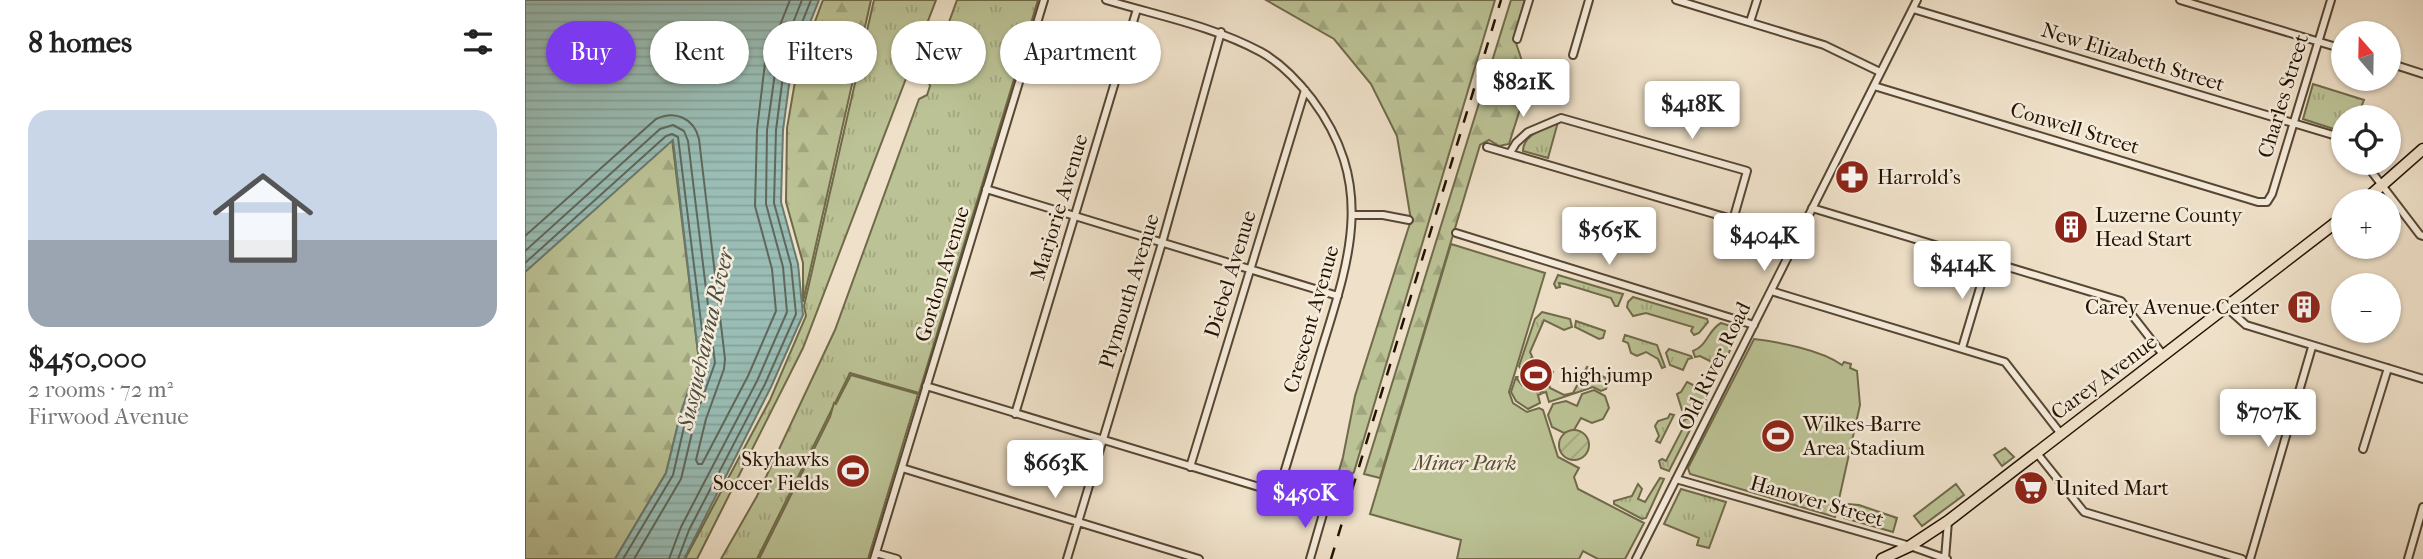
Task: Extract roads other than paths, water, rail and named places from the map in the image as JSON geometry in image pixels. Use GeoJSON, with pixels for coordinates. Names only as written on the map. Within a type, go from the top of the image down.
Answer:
{"type":"FeatureCollection","features":[{"type":"Feature","properties":{"kind":"main road"},"geometry":{"type":"LineString","coordinates":[[2380,189],[2423,149]]}},
{"type":"Feature","properties":{"kind":"main road","name":"Carey Avenue"},"geometry":{"type":"LineString","coordinates":[[1882,559],[1910,546],[1948,521],[2331,227]]}},
{"type":"Feature","properties":{"kind":"street","name":"Gordon Avenue"},"geometry":{"type":"LineString","coordinates":[[875,556],[1044,0]]}},
{"type":"Feature","properties":{"kind":"street","name":"Crescent Avenue"},"geometry":{"type":"LineString","coordinates":[[1106,0],[1221,32],[1264,54],[1305,90],[1331,129],[1343,157],[1353,215],[1349,250],[1338,296],[1278,493]]}},
{"type":"Feature","properties":{"kind":"street"},"geometry":{"type":"LineString","coordinates":[[1517,39],[1529,0]]}},
{"type":"Feature","properties":{"kind":"street"},"geometry":{"type":"LineString","coordinates":[[1573,55],[1589,0]]}},
{"type":"Feature","properties":{"kind":"street"},"geometry":{"type":"LineString","coordinates":[[1676,0],[1824,44],[1880,72]]}},
{"type":"Feature","properties":{"kind":"street"},"geometry":{"type":"LineString","coordinates":[[1750,22],[1757,0]]}},
{"type":"Feature","properties":{"kind":"street","name":"Old River Road"},"geometry":{"type":"LineString","coordinates":[[1636,559],[1917,0]]}},
{"type":"Feature","properties":{"kind":"street"},"geometry":{"type":"LineString","coordinates":[[2180,0],[2331,45]]}},
{"type":"Feature","properties":{"kind":"street"},"geometry":{"type":"LineString","coordinates":[[2206,8],[2209,0]]}},
{"type":"Feature","properties":{"kind":"street","name":"Charles Street"},"geometry":{"type":"LineString","coordinates":[[2267,202],[2272,194],[2331,0]]}},
{"type":"Feature","properties":{"kind":"street","name":"Marjorie Avenue"},"geometry":{"type":"LineString","coordinates":[[1015,414],[1137,9]]}},
{"type":"Feature","properties":{"kind":"street","name":"New Elizabeth Street"},"geometry":{"type":"LineString","coordinates":[[1913,9],[2331,135]]}},
{"type":"Feature","properties":{"kind":"street","name":"Plymouth Avenue"},"geometry":{"type":"LineString","coordinates":[[1066,559],[1162,243],[1221,32]]}},
{"type":"Feature","properties":{"kind":"street"},"geometry":{"type":"LineString","coordinates":[[2401,67],[2423,74]]}},
{"type":"Feature","properties":{"kind":"street","name":"Conwell Street"},"geometry":{"type":"LineString","coordinates":[[1874,86],[2258,202],[2267,202]]}},
{"type":"Feature","properties":{"kind":"street","name":"Diebel Avenue"},"geometry":{"type":"LineString","coordinates":[[1190,467],[1305,90]]}},
{"type":"Feature","properties":{"kind":"street"},"geometry":{"type":"LineString","coordinates":[[1510,153],[1528,132],[1561,118],[1747,171],[1733,219]]}},
{"type":"Feature","properties":{"kind":"street"},"geometry":{"type":"LineString","coordinates":[[1487,147],[1796,238]]}},
{"type":"Feature","properties":{"kind":"street"},"geometry":{"type":"LineString","coordinates":[[2374,175],[2423,236]]}},
{"type":"Feature","properties":{"kind":"street"},"geometry":{"type":"LineString","coordinates":[[986,188],[1338,296]]}},
{"type":"Feature","properties":{"kind":"street"},"geometry":{"type":"LineString","coordinates":[[1812,208],[2121,301],[2164,356]]}},
{"type":"Feature","properties":{"kind":"street"},"geometry":{"type":"LineString","coordinates":[[1353,215],[1383,215],[1409,220]]}},
{"type":"Feature","properties":{"kind":"street"},"geometry":{"type":"LineString","coordinates":[[1456,233],[1754,325]]}},
{"type":"Feature","properties":{"kind":"street"},"geometry":{"type":"LineString","coordinates":[[1962,348],[1988,261]]}},
{"type":"Feature","properties":{"kind":"street"},"geometry":{"type":"LineString","coordinates":[[1771,291],[2005,362],[2061,434]]}},
{"type":"Feature","properties":{"kind":"street"},"geometry":{"type":"LineString","coordinates":[[2226,307],[2246,325],[2423,379]]}},
{"type":"Feature","properties":{"kind":"street"},"geometry":{"type":"LineString","coordinates":[[2250,559],[2312,347]]}},
{"type":"Feature","properties":{"kind":"street"},"geometry":{"type":"LineString","coordinates":[[2363,449],[2388,368]]}},
{"type":"Feature","properties":{"kind":"street"},"geometry":{"type":"LineString","coordinates":[[926,386],[1325,507],[1310,559]]}},
{"type":"Feature","properties":{"kind":"street"},"geometry":{"type":"LineString","coordinates":[[2036,452],[2084,512],[2242,559]]}},
{"type":"Feature","properties":{"kind":"street"},"geometry":{"type":"LineString","coordinates":[[902,468],[1199,559]]}},
{"type":"Feature","properties":{"kind":"street","name":"Hanover Street"},"geometry":{"type":"LineString","coordinates":[[1676,479],[1910,546],[1946,559]]}},
{"type":"Feature","properties":{"kind":"street"},"geometry":{"type":"LineString","coordinates":[[2408,559],[2423,507]]}},
{"type":"Feature","properties":{"kind":"street"},"geometry":{"type":"LineString","coordinates":[[1946,559],[1948,521]]}},
{"type":"Feature","properties":{"kind":"street"},"geometry":{"type":"LineString","coordinates":[[875,556],[897,559]]}},
{"type":"Feature","properties":{"kind":"water","name":"Susquehanna River"},"geometry":{"type":"Polygon","coordinates":[[[525,0],[819,0],[811,21],[763,21],[763,84],[789,84],[783,130],[781,202],[798,264],[803,315],[771,387],[684,559],[615,559],[666,473],[681,412],[699,361],[673,140],[525,272],[525,0]]]}},
{"type":"Feature","properties":{"kind":"railway"},"geometry":{"type":"LineString","coordinates":[[1331,559],[1501,0]]}},
{"type":"Feature","properties":{"kind":"place","name":"Harrold's"},"geometry":{"type":"Point","coordinates":[1852,177]}},
{"type":"Feature","properties":{"kind":"place","name":"Luzerne County Head Start"},"geometry":{"type":"Point","coordinates":[2071,227]}},
{"type":"Feature","properties":{"kind":"place","name":"Carey Avenue Center"},"geometry":{"type":"Point","coordinates":[2304,307]}},
{"type":"Feature","properties":{"kind":"place","name":"high jump"},"geometry":{"type":"Point","coordinates":[1536,375]}},
{"type":"Feature","properties":{"kind":"place","name":"Wilkes-Barre Area Stadium"},"geometry":{"type":"Point","coordinates":[1778,436]}},
{"type":"Feature","properties":{"kind":"place","name":"Skyhawks Soccer Fields"},"geometry":{"type":"Point","coordinates":[853,471]}},
{"type":"Feature","properties":{"kind":"place","name":"United Mart"},"geometry":{"type":"Point","coordinates":[2031,488]}},
{"type":"Feature","properties":{"kind":"park label","name":"Miner Park"},"geometry":{"type":"Point","coordinates":[1465,463]}}]}
